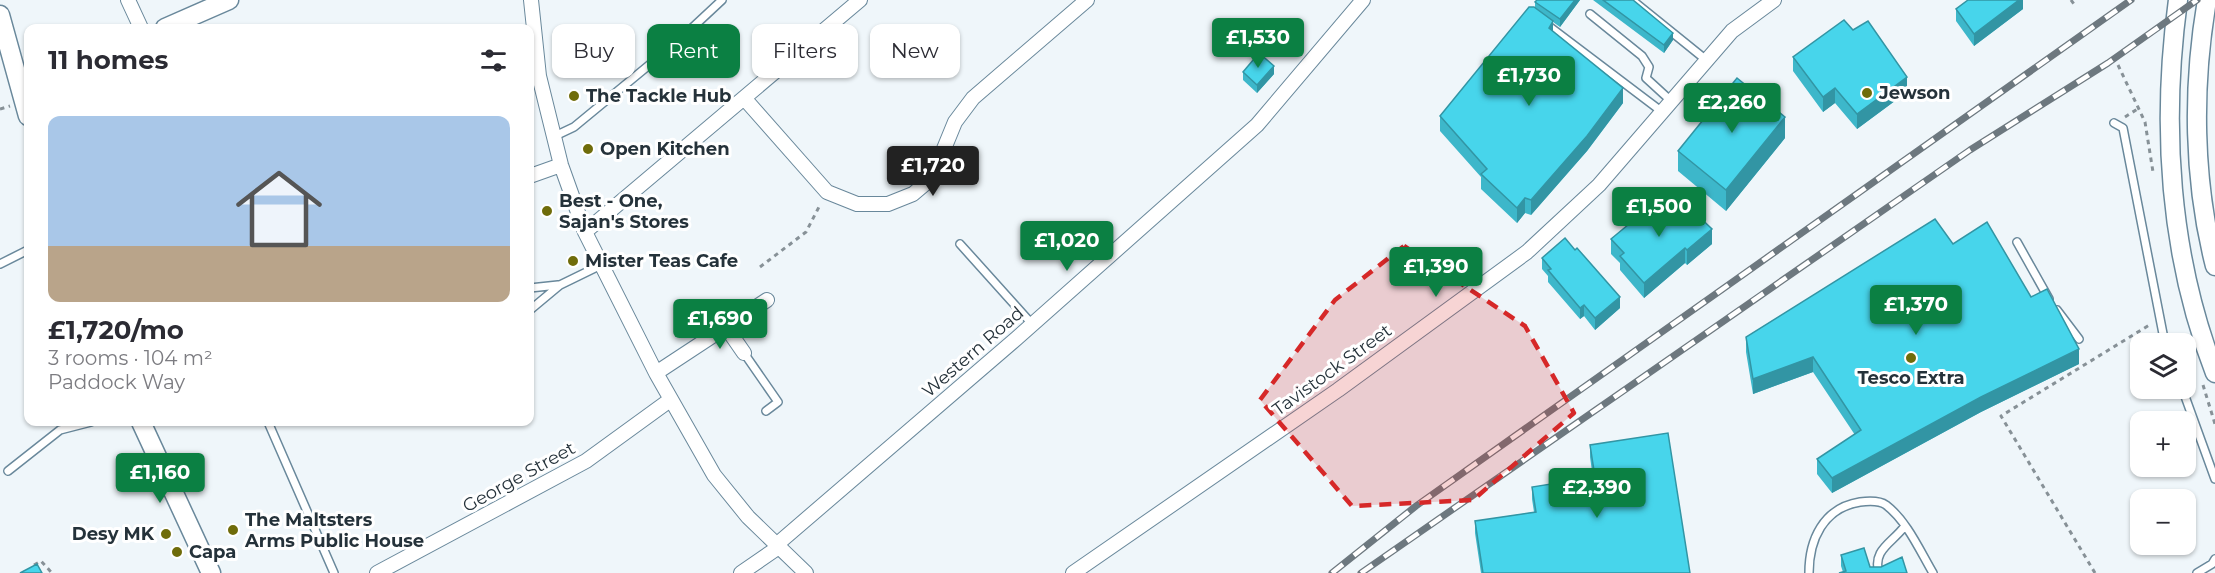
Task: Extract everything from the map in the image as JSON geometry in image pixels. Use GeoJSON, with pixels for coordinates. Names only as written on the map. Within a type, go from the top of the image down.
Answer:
{"type":"FeatureCollection","features":[{"type":"Feature","properties":{"kind":"main road"},"geometry":{"type":"LineString","coordinates":[[174,24],[229,0]]}},
{"type":"Feature","properties":{"kind":"main road"},"geometry":{"type":"LineString","coordinates":[[2178,0],[2168,110],[2171,182],[2187,278],[2215,373]]}},
{"type":"Feature","properties":{"kind":"main road"},"geometry":{"type":"LineString","coordinates":[[2207,0],[2196,84],[2201,179],[2215,266]]}},
{"type":"Feature","properties":{"kind":"main road"},"geometry":{"type":"LineString","coordinates":[[0,15],[24,89]]}},
{"type":"Feature","properties":{"kind":"main road"},"geometry":{"type":"LineString","coordinates":[[143,426],[211,573]]}},
{"type":"Feature","properties":{"kind":"street"},"geometry":{"type":"LineString","coordinates":[[128,0],[139,24]]}},
{"type":"Feature","properties":{"kind":"street"},"geometry":{"type":"LineString","coordinates":[[531,0],[534,24]]}},
{"type":"Feature","properties":{"kind":"street"},"geometry":{"type":"LineString","coordinates":[[585,232],[860,0]]}},
{"type":"Feature","properties":{"kind":"street"},"geometry":{"type":"LineString","coordinates":[[744,98],[827,192],[857,204],[888,204],[913,194],[932,178],[955,122],[973,98],[1087,0]]}},
{"type":"Feature","properties":{"kind":"street","name":"Western Road"},"geometry":{"type":"LineString","coordinates":[[741,573],[777,545],[1032,324],[1257,125],[1363,0]]}},
{"type":"Feature","properties":{"kind":"street","name":"Tavistock Street"},"geometry":{"type":"LineString","coordinates":[[1073,573],[1338,390],[1527,252],[1599,185],[1705,59],[1732,31],[1773,0]]}},
{"type":"Feature","properties":{"kind":"street"},"geometry":{"type":"LineString","coordinates":[[534,28],[539,76],[561,165],[585,232],[601,265],[670,400],[714,475],[748,516],[806,573]]}},
{"type":"Feature","properties":{"kind":"street"},"geometry":{"type":"LineString","coordinates":[[534,175],[561,165]]}},
{"type":"Feature","properties":{"kind":"street"},"geometry":{"type":"LineString","coordinates":[[656,373],[767,300]]}},
{"type":"Feature","properties":{"kind":"street"},"geometry":{"type":"LineString","coordinates":[[726,327],[744,353]]}},
{"type":"Feature","properties":{"kind":"street","name":"George Street"},"geometry":{"type":"LineString","coordinates":[[377,573],[586,461],[670,400]]}},
{"type":"Feature","properties":{"kind":"lane"},"geometry":{"type":"LineString","coordinates":[[555,136],[574,127],[677,42],[722,0]]}},
{"type":"Feature","properties":{"kind":"lane"},"geometry":{"type":"LineString","coordinates":[[1632,0],[1705,59]]}},
{"type":"Feature","properties":{"kind":"lane"},"geometry":{"type":"LineString","coordinates":[[1590,14],[1642,56],[1649,67],[1646,78],[1666,106]]}},
{"type":"Feature","properties":{"kind":"lane"},"geometry":{"type":"LineString","coordinates":[[1536,16],[1666,106]]}},
{"type":"Feature","properties":{"kind":"lane"},"geometry":{"type":"LineString","coordinates":[[2114,123],[2123,128],[2162,333]]}},
{"type":"Feature","properties":{"kind":"lane"},"geometry":{"type":"LineString","coordinates":[[2017,242],[2035,276],[2079,339]]}},
{"type":"Feature","properties":{"kind":"lane"},"geometry":{"type":"LineString","coordinates":[[960,244],[1032,324]]}},
{"type":"Feature","properties":{"kind":"lane"},"geometry":{"type":"LineString","coordinates":[[0,264],[24,252]]}},
{"type":"Feature","properties":{"kind":"lane"},"geometry":{"type":"LineString","coordinates":[[534,307],[561,285],[601,265]]}},
{"type":"Feature","properties":{"kind":"lane"},"geometry":{"type":"LineString","coordinates":[[534,288],[561,285]]}},
{"type":"Feature","properties":{"kind":"lane"},"geometry":{"type":"LineString","coordinates":[[744,353],[778,402],[766,411]]}},
{"type":"Feature","properties":{"kind":"lane"},"geometry":{"type":"LineString","coordinates":[[2186,399],[2215,479]]}},
{"type":"Feature","properties":{"kind":"lane"},"geometry":{"type":"LineString","coordinates":[[8,471],[60,430],[76,426]]}},
{"type":"Feature","properties":{"kind":"lane"},"geometry":{"type":"LineString","coordinates":[[270,426],[334,573]]}},
{"type":"Feature","properties":{"kind":"lane"},"geometry":{"type":"LineString","coordinates":[[1809,573],[1809,552],[1815,534],[1827,518],[1843,507],[1869,501],[1884,503],[1897,515],[1933,573]]}},
{"type":"Feature","properties":{"kind":"lane"},"geometry":{"type":"LineString","coordinates":[[1879,573],[1876,563],[1879,552],[1904,527]]}},
{"type":"Feature","properties":{"kind":"lane"},"geometry":{"type":"LineString","coordinates":[[2197,573],[2212,564],[2215,559]]}},
{"type":"Feature","properties":{"kind":"path"},"geometry":{"type":"LineString","coordinates":[[2070,0],[2076,7]]}},
{"type":"Feature","properties":{"kind":"path"},"geometry":{"type":"LineString","coordinates":[[760,267],[806,232],[827,192]]}},
{"type":"Feature","properties":{"kind":"path"},"geometry":{"type":"LineString","coordinates":[[2096,573],[2001,416],[2158,320]]}},
{"type":"Feature","properties":{"kind":"path"},"geometry":{"type":"LineString","coordinates":[[32,567],[41,561],[52,573]]}},
{"type":"Feature","properties":{"kind":"highlighted area"},"geometry":{"type":"Polygon","coordinates":[[[1404,246],[1525,326],[1574,413],[1473,500],[1352,506],[1260,400],[1335,300],[1404,246]]]}},
{"type":"Feature","properties":{"kind":"building"},"geometry":{"type":"Polygon","coordinates":[[[1537,0],[1575,0],[1560,19],[1535,2],[1537,0]]]}},
{"type":"Feature","properties":{"kind":"building"},"geometry":{"type":"Polygon","coordinates":[[[1603,0],[1633,0],[1673,33],[1664,45],[1603,0]]]}},
{"type":"Feature","properties":{"kind":"building"},"geometry":{"type":"Polygon","coordinates":[[[1968,0],[2019,0],[1974,34],[1956,9],[1968,0]]]}},
{"type":"Feature","properties":{"kind":"building"},"geometry":{"type":"Polygon","coordinates":[[[1529,7],[1534,7],[1553,21],[1549,28],[1623,88],[1587,136],[1531,200],[1525,198],[1517,208],[1481,174],[1487,169],[1440,116],[1529,7]]]}},
{"type":"Feature","properties":{"kind":"building"},"geometry":{"type":"Polygon","coordinates":[[[1844,20],[1853,30],[1868,21],[1907,77],[1857,114],[1835,88],[1823,97],[1793,57],[1844,20]]]}},
{"type":"Feature","properties":{"kind":"building"},"geometry":{"type":"Polygon","coordinates":[[[1259,53],[1274,66],[1257,85],[1243,72],[1259,53]]]}},
{"type":"Feature","properties":{"kind":"building"},"geometry":{"type":"Polygon","coordinates":[[[1737,78],[1785,117],[1726,190],[1678,151],[1737,78]]]}},
{"type":"Feature","properties":{"kind":"building"},"geometry":{"type":"Polygon","coordinates":[[[1670,195],[1687,215],[1692,210],[1712,229],[1687,250],[1685,248],[1644,283],[1620,256],[1624,253],[1611,239],[1640,215],[1642,219],[1670,195]]]}},
{"type":"Feature","properties":{"kind":"building","name":"Tesco Extra"},"geometry":{"type":"Polygon","coordinates":[[[1935,219],[1953,244],[1987,222],[2031,297],[2047,289],[2079,349],[1981,397],[1832,478],[1817,459],[1861,430],[1813,357],[1753,379],[1746,337],[1935,219]]]}},
{"type":"Feature","properties":{"kind":"building"},"geometry":{"type":"Polygon","coordinates":[[[1565,238],[1575,250],[1577,248],[1620,297],[1595,318],[1584,305],[1580,308],[1548,270],[1551,269],[1542,258],[1565,238]]]}},
{"type":"Feature","properties":{"kind":"building"},"geometry":{"type":"Polygon","coordinates":[[[1668,433],[1690,573],[1483,573],[1475,521],[1536,512],[1532,487],[1595,477],[1590,445],[1668,433]]]}},
{"type":"Feature","properties":{"kind":"building"},"geometry":{"type":"Polygon","coordinates":[[[1864,548],[1870,567],[1881,567],[1902,557],[1907,573],[1839,573],[1846,571],[1841,555],[1864,548]]]}},
{"type":"Feature","properties":{"kind":"building"},"geometry":{"type":"Polygon","coordinates":[[[37,564],[42,573],[20,573],[37,564]]]}},
{"type":"Feature","properties":{"kind":"railway"},"geometry":{"type":"LineString","coordinates":[[1332,573],[1416,506],[2131,0]]}},
{"type":"Feature","properties":{"kind":"railway"},"geometry":{"type":"LineString","coordinates":[[1361,573],[1970,150],[2108,63],[2197,0]]}},
{"type":"Feature","properties":{"kind":"place","name":"Jewson"},"geometry":{"type":"Point","coordinates":[1867,93]}},
{"type":"Feature","properties":{"kind":"place","name":"The Tackle Hub"},"geometry":{"type":"Point","coordinates":[574,96]}},
{"type":"Feature","properties":{"kind":"place","name":"Open Kitchen"},"geometry":{"type":"Point","coordinates":[588,149]}},
{"type":"Feature","properties":{"kind":"place","name":"Best - One, Sajan's Stores"},"geometry":{"type":"Point","coordinates":[547,211]}},
{"type":"Feature","properties":{"kind":"place","name":"Mister Teas Cafe"},"geometry":{"type":"Point","coordinates":[573,261]}},
{"type":"Feature","properties":{"kind":"place","name":"Tesco Extra"},"geometry":{"type":"Point","coordinates":[1911,358]}},
{"type":"Feature","properties":{"kind":"place","name":"The Maltsters Arms Public House"},"geometry":{"type":"Point","coordinates":[233,530]}},
{"type":"Feature","properties":{"kind":"place","name":"Desy MK"},"geometry":{"type":"Point","coordinates":[166,534]}},
{"type":"Feature","properties":{"kind":"place","name":"Capa"},"geometry":{"type":"Point","coordinates":[177,552]}}]}
